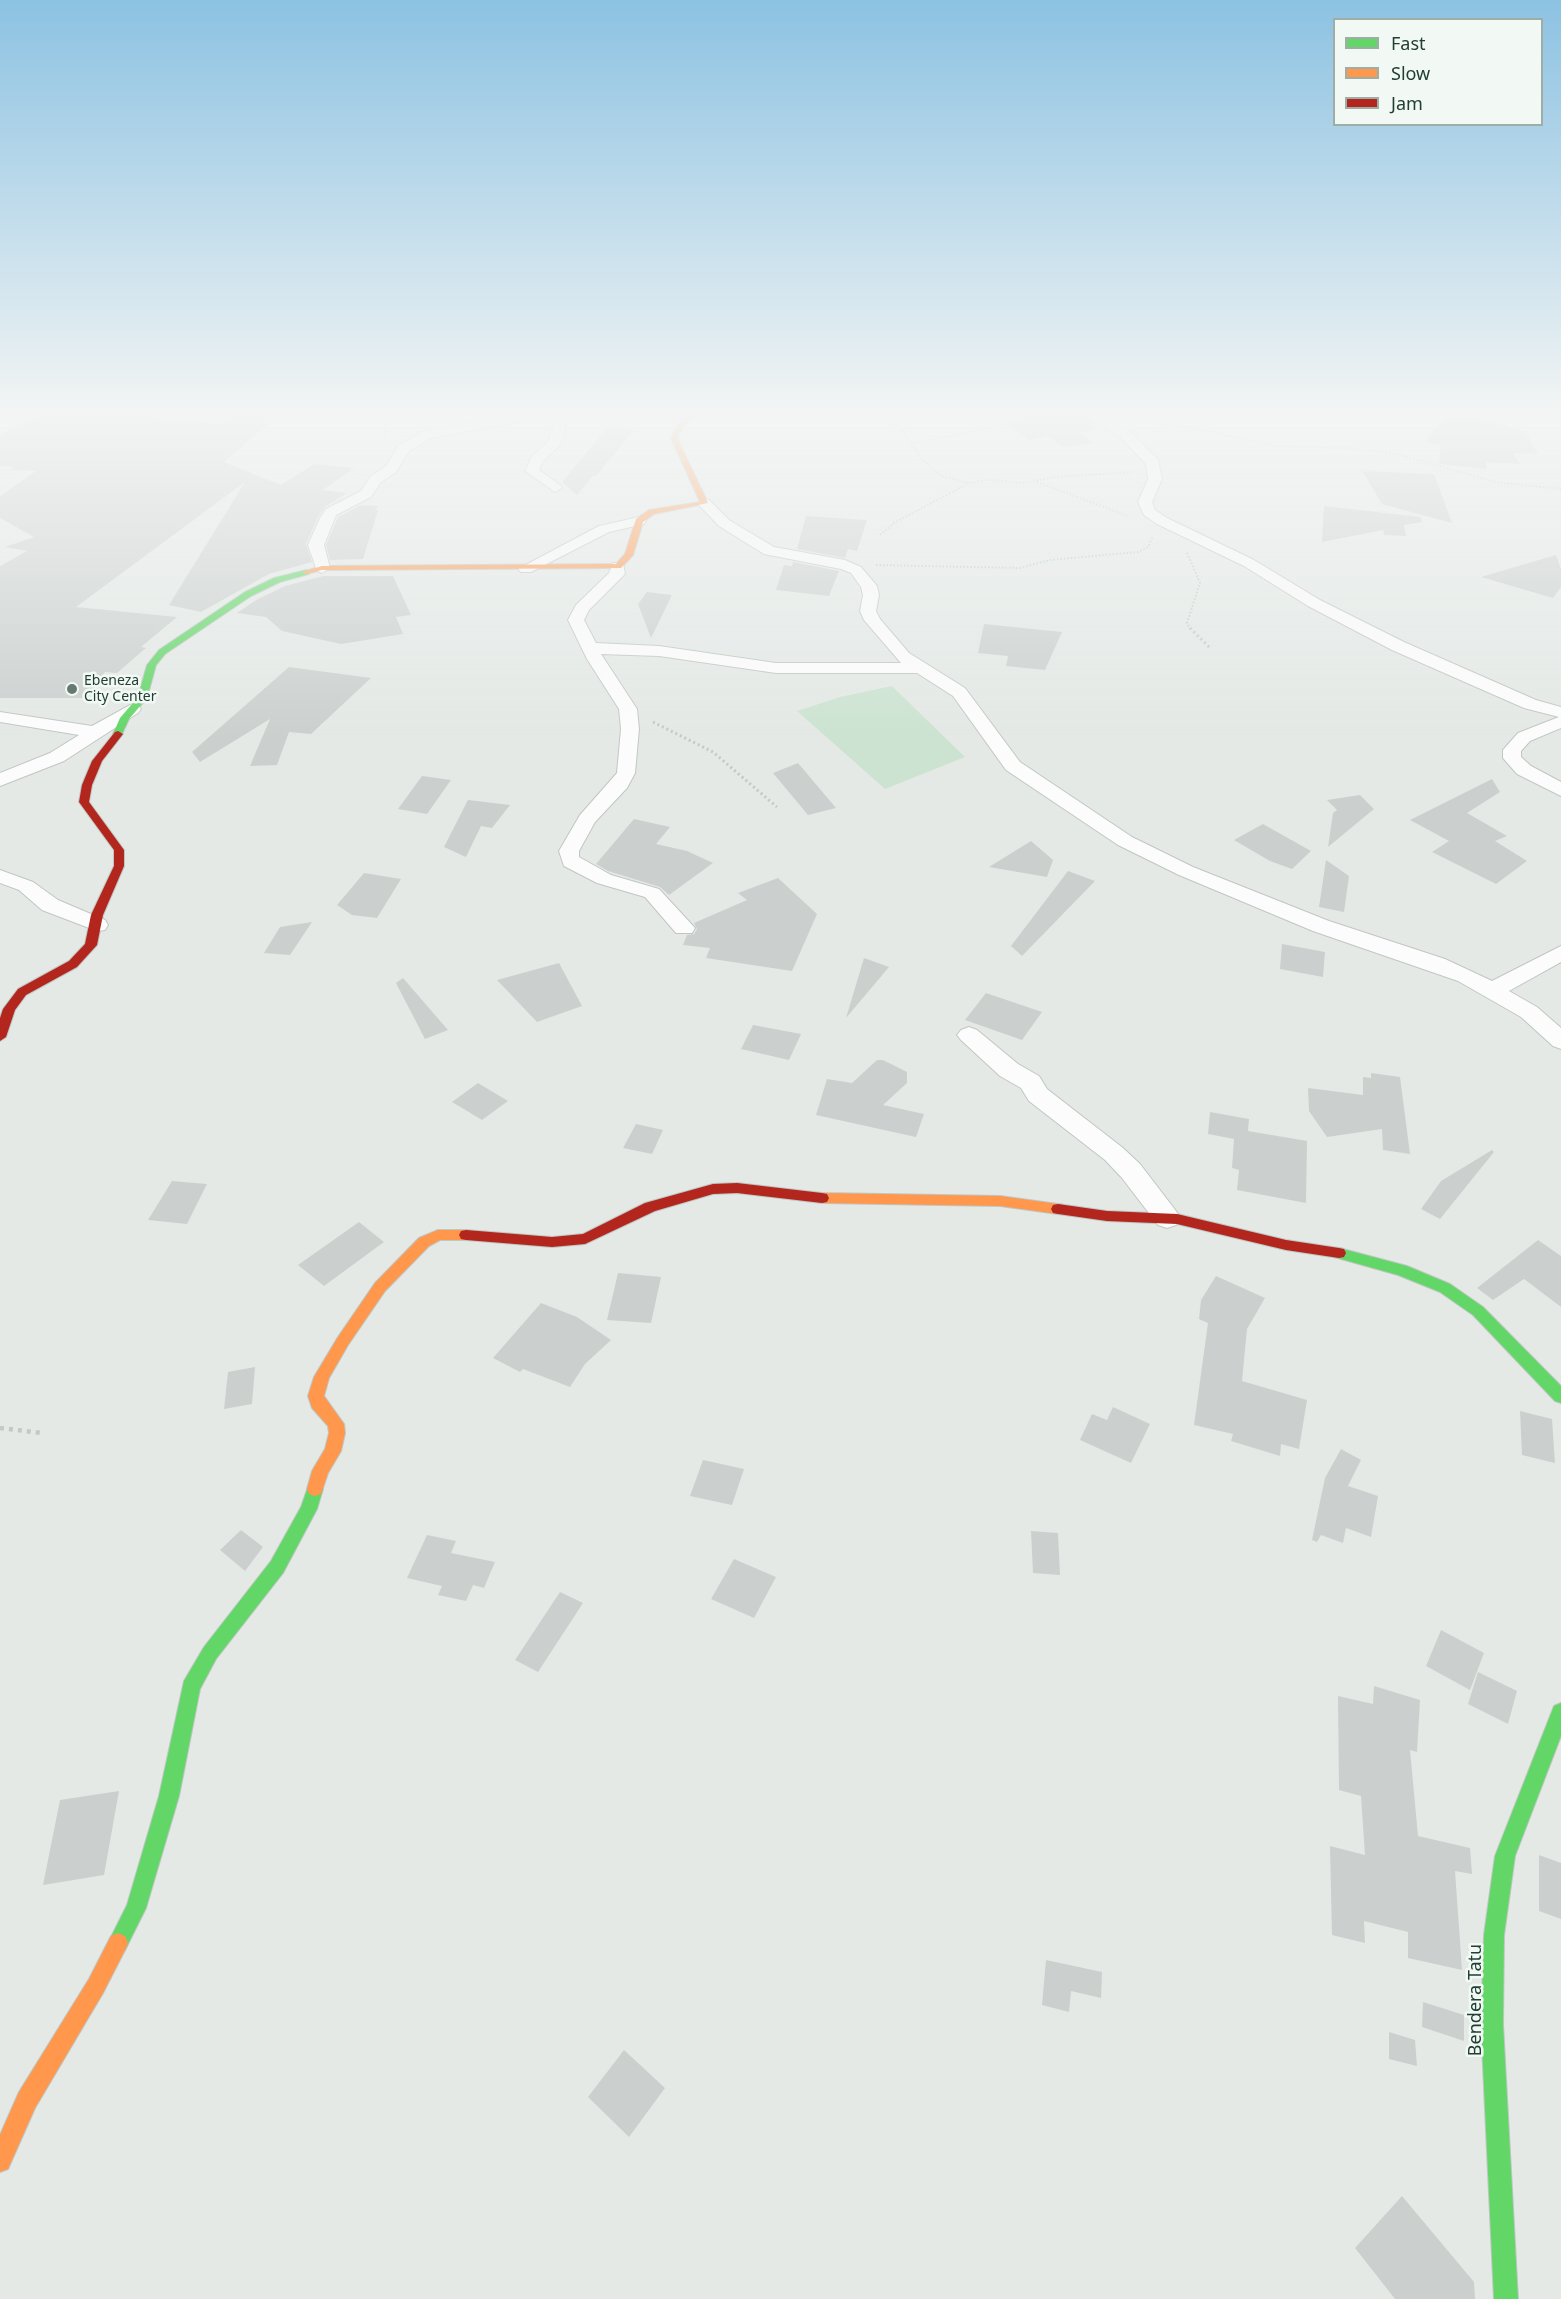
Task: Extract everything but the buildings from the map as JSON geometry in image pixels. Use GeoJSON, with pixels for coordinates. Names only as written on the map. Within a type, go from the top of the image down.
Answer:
{"type":"FeatureCollection","features":[{"type":"Feature","properties":{"kind":"street"},"geometry":{"type":"LineString","coordinates":[[322,568],[316,545],[325,523]]}},
{"type":"Feature","properties":{"kind":"street"},"geometry":{"type":"LineString","coordinates":[[526,569],[604,529],[629,523]]}},
{"type":"Feature","properties":{"kind":"street"},"geometry":{"type":"LineString","coordinates":[[638,523],[629,555],[618,566],[617,574],[578,613],[579,630],[628,709],[630,729],[626,773],[620,784],[587,819],[569,851],[569,857],[571,862],[604,879],[652,893],[684,928]]}},
{"type":"Feature","properties":{"kind":"street"},"geometry":{"type":"LineString","coordinates":[[723,523],[769,551],[845,565],[856,570],[869,586],[871,595],[868,611],[872,620],[903,657],[918,668],[950,684],[959,692],[1013,766],[1058,799],[1125,841],[1186,871],[1266,904],[1360,940],[1437,964],[1494,990],[1528,1012],[1561,1041]]}},
{"type":"Feature","properties":{"kind":"street"},"geometry":{"type":"LineString","coordinates":[[1161,523],[1249,562],[1314,603],[1398,646],[1530,704],[1561,712]]}},
{"type":"Feature","properties":{"kind":"street"},"geometry":{"type":"LineString","coordinates":[[0,1037],[9,1010],[22,992],[73,964],[92,945],[97,915],[119,866],[119,850],[84,802],[97,761],[147,689],[152,664],[171,644],[248,594],[293,575],[322,568],[526,569],[618,566]]}},
{"type":"Feature","properties":{"kind":"street"},"geometry":{"type":"LineString","coordinates":[[590,648],[659,651],[776,668],[918,668]]}},
{"type":"Feature","properties":{"kind":"street"},"geometry":{"type":"LineString","coordinates":[[0,780],[57,757],[132,709]]}},
{"type":"Feature","properties":{"kind":"street"},"geometry":{"type":"LineString","coordinates":[[0,717],[93,732]]}},
{"type":"Feature","properties":{"kind":"street"},"geometry":{"type":"LineString","coordinates":[[1561,722],[1524,736],[1512,750],[1512,758],[1524,770],[1561,790]]}},
{"type":"Feature","properties":{"kind":"street"},"geometry":{"type":"LineString","coordinates":[[0,876],[26,886],[50,905],[97,925]]}},
{"type":"Feature","properties":{"kind":"street"},"geometry":{"type":"LineString","coordinates":[[1494,990],[1561,953]]}},
{"type":"Feature","properties":{"kind":"street"},"geometry":{"type":"LineString","coordinates":[[969,1035],[1009,1070],[1030,1082],[1038,1095],[1114,1154],[1131,1171],[1167,1218]]}},
{"type":"Feature","properties":{"kind":"street"},"geometry":{"type":"LineString","coordinates":[[0,2161],[27,2100],[96,1986],[136,1908],[169,1796],[182,1722],[191,1687],[210,1653],[277,1567],[309,1509],[320,1471],[333,1451],[338,1433],[332,1418],[318,1403],[316,1396],[322,1377],[343,1341],[380,1287],[414,1250],[438,1235],[454,1234],[552,1242],[585,1239],[651,1207],[713,1189],[737,1188],[826,1198],[1000,1201],[1107,1216],[1167,1218],[1286,1245],[1341,1253],[1402,1270],[1445,1288],[1478,1311],[1561,1396]]}},
{"type":"Feature","properties":{"kind":"street","name":"Bendera Tatu"},"geometry":{"type":"LineString","coordinates":[[1506,2299],[1492,2024],[1494,1935],[1505,1856],[1561,1712]]}},
{"type":"Feature","properties":{"kind":"path"},"geometry":{"type":"LineString","coordinates":[[880,535],[894,523]]}},
{"type":"Feature","properties":{"kind":"path"},"geometry":{"type":"LineString","coordinates":[[845,565],[1010,569],[1050,560],[1129,554],[1148,547],[1154,534],[1151,523]]}},
{"type":"Feature","properties":{"kind":"path"},"geometry":{"type":"LineString","coordinates":[[1189,536],[1185,549],[1200,583],[1187,623],[1193,634],[1210,648]]}},
{"type":"Feature","properties":{"kind":"path"},"geometry":{"type":"LineString","coordinates":[[628,709],[713,753],[777,807]]}},
{"type":"Feature","properties":{"kind":"path"},"geometry":{"type":"LineString","coordinates":[[0,1428],[42,1433]]}},
{"type":"Feature","properties":{"kind":"green space"},"geometry":{"type":"Polygon","coordinates":[[[892,686],[965,757],[885,789],[797,711],[840,697],[892,686]]]}},
{"type":"Feature","properties":{"kind":"traffic: fast"},"geometry":{"type":"LineString","coordinates":[[118,734],[125,718],[142,698],[152,665],[162,652],[248,594],[277,580],[306,572]]}},
{"type":"Feature","properties":{"kind":"traffic: fast"},"geometry":{"type":"LineString","coordinates":[[1339,1253],[1402,1270],[1445,1288],[1478,1311],[1561,1396]]}},
{"type":"Feature","properties":{"kind":"traffic: fast"},"geometry":{"type":"LineString","coordinates":[[118,1943],[136,1908],[169,1796],[191,1687],[210,1653],[277,1567],[309,1509],[315,1489]]}},
{"type":"Feature","properties":{"kind":"traffic: fast"},"geometry":{"type":"LineString","coordinates":[[1506,2299],[1492,2024],[1494,1935],[1505,1856],[1561,1712]]}},
{"type":"Feature","properties":{"kind":"traffic: slow"},"geometry":{"type":"LineString","coordinates":[[306,572],[322,568],[618,566],[629,555],[638,523]]}},
{"type":"Feature","properties":{"kind":"traffic: slow"},"geometry":{"type":"LineString","coordinates":[[822,1198],[1000,1201],[1058,1209]]}},
{"type":"Feature","properties":{"kind":"traffic: slow"},"geometry":{"type":"LineString","coordinates":[[315,1489],[320,1471],[333,1451],[337,1433],[336,1424],[318,1403],[316,1396],[322,1377],[343,1341],[380,1287],[424,1242],[438,1235],[466,1235]]}},
{"type":"Feature","properties":{"kind":"traffic: slow"},"geometry":{"type":"LineString","coordinates":[[0,2161],[27,2100],[96,1986],[118,1943]]}},
{"type":"Feature","properties":{"kind":"traffic: jam"},"geometry":{"type":"LineString","coordinates":[[0,1037],[9,1009],[22,992],[73,964],[91,945],[97,915],[119,866],[119,850],[84,802],[87,785],[97,761],[118,734]]}},
{"type":"Feature","properties":{"kind":"traffic: jam"},"geometry":{"type":"LineString","coordinates":[[466,1235],[552,1242],[585,1239],[650,1207],[713,1189],[737,1188],[822,1198]]}},
{"type":"Feature","properties":{"kind":"traffic: jam"},"geometry":{"type":"LineString","coordinates":[[1058,1209],[1107,1216],[1177,1219],[1286,1245],[1339,1253]]}},
{"type":"Feature","properties":{"kind":"place","name":"Ebeneza City Center"},"geometry":{"type":"Point","coordinates":[72,689]}}]}
